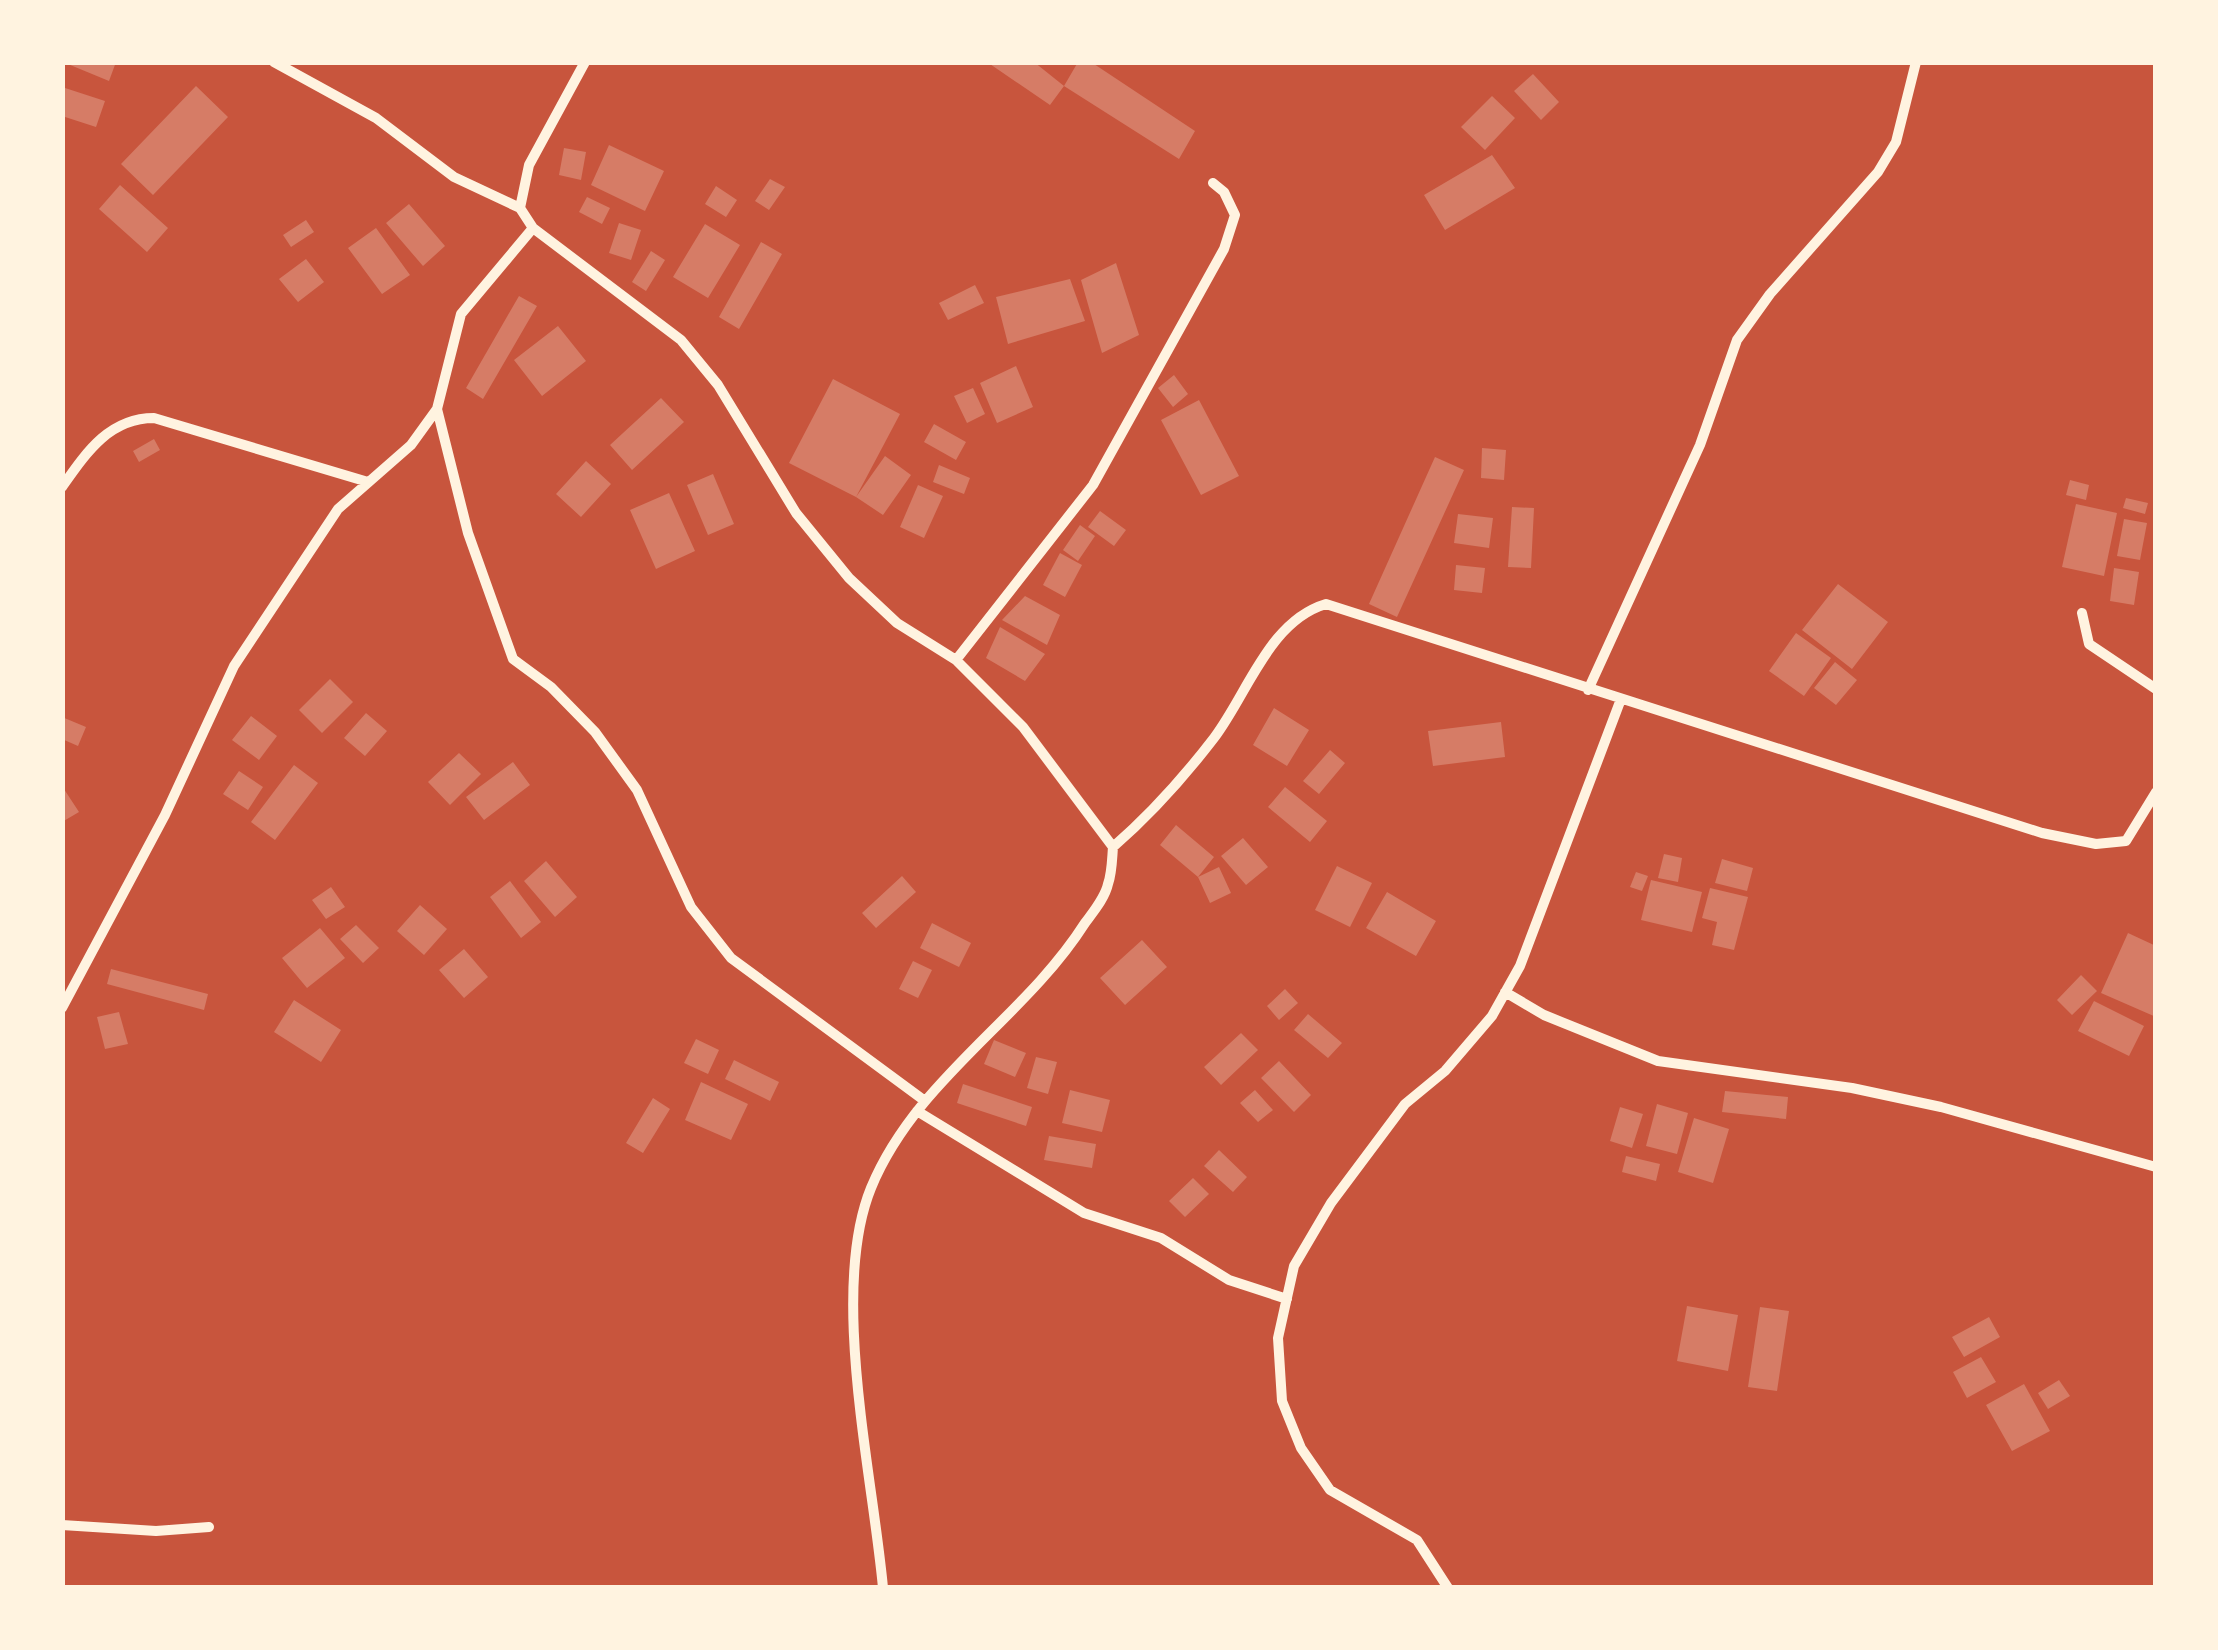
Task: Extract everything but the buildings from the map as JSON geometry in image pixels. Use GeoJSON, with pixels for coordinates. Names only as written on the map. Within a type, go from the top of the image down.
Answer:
{"type":"FeatureCollection","features":[{"type":"Feature","properties":{"kind":"street"},"geometry":{"type":"LineString","coordinates":[[274,62],[376,118],[454,176],[520,208],[533,228],[681,340],[718,385],[796,513],[848,578],[898,623],[956,660],[1023,727],[1113,847]]}},
{"type":"Feature","properties":{"kind":"street"},"geometry":{"type":"LineString","coordinates":[[520,208],[529,165],[585,62]]}},
{"type":"Feature","properties":{"kind":"street"},"geometry":{"type":"LineString","coordinates":[[1588,690],[1700,445],[1737,340],[1770,294],[1878,172],[1896,142],[1916,62]]}},
{"type":"Feature","properties":{"kind":"street"},"geometry":{"type":"LineString","coordinates":[[956,660],[1093,484],[1224,249],[1235,216],[1224,192],[1213,183]]}},
{"type":"Feature","properties":{"kind":"street"},"geometry":{"type":"LineString","coordinates":[[62,1008],[165,815],[234,666],[338,510],[411,444],[437,409],[461,314],[533,228]]}},
{"type":"Feature","properties":{"kind":"street"},"geometry":{"type":"LineString","coordinates":[[437,409],[468,533],[513,659],[551,688],[594,732],[636,790],[691,907],[730,958],[925,1101]]}},
{"type":"Feature","properties":{"kind":"street"},"geometry":{"type":"LineString","coordinates":[[62,487],[92,445],[133,418],[154,418],[368,482]]}},
{"type":"Feature","properties":{"kind":"street"},"geometry":{"type":"LineString","coordinates":[[883,1588],[858,1375],[856,1242],[870,1190],[898,1136],[925,1101],[1044,978],[1077,936],[1108,888],[1113,847],[1146,818],[1215,736],[1280,634],[1304,610],[1326,604],[1968,812],[2096,844],[2126,841],[2156,792]]}},
{"type":"Feature","properties":{"kind":"street"},"geometry":{"type":"LineString","coordinates":[[2082,613],[2089,644],[2156,689]]}},
{"type":"Feature","properties":{"kind":"street"},"geometry":{"type":"LineString","coordinates":[[1448,1588],[1417,1540],[1330,1490],[1301,1448],[1282,1401],[1278,1338],[1294,1266],[1331,1203],[1406,1104],[1445,1071],[1492,1016],[1520,966],[1621,699]]}},
{"type":"Feature","properties":{"kind":"street"},"geometry":{"type":"LineString","coordinates":[[1506,992],[1544,1015],[1658,1061],[1852,1088],[1941,1107],[2156,1167]]}},
{"type":"Feature","properties":{"kind":"street"},"geometry":{"type":"LineString","coordinates":[[917,1111],[1084,1214],[1162,1238],[1248,1289],[1287,1299]]}},
{"type":"Feature","properties":{"kind":"street"},"geometry":{"type":"LineString","coordinates":[[62,1525],[156,1531],[209,1526]]}}]}
